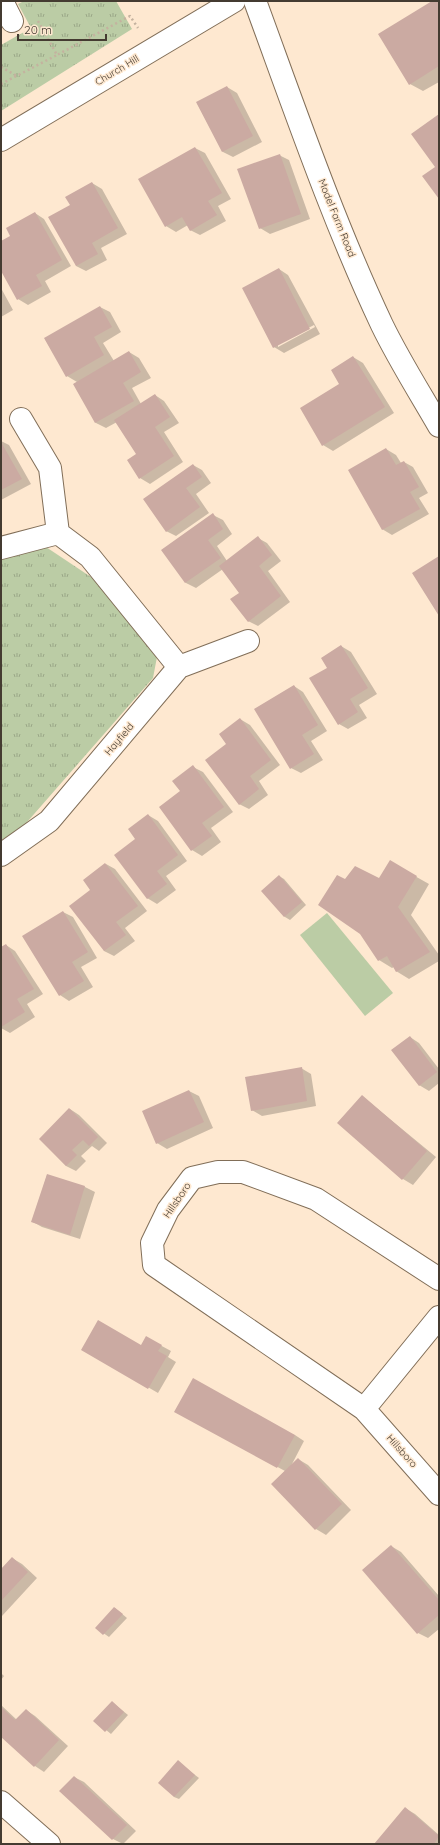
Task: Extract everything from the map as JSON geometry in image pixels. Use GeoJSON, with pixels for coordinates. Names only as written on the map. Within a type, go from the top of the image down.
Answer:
{"type":"FeatureCollection","features":[{"type":"Feature","properties":{"kind":"street"},"geometry":{"type":"LineString","coordinates":[[2,1],[12,21]]}},
{"type":"Feature","properties":{"kind":"street","name":"Church Hill"},"geometry":{"type":"LineString","coordinates":[[1,140],[234,1]]}},
{"type":"Feature","properties":{"kind":"street","name":"Model Farm Road"},"geometry":{"type":"LineString","coordinates":[[255,1],[316,164],[364,284],[383,327],[439,426]]}},
{"type":"Feature","properties":{"kind":"street"},"geometry":{"type":"LineString","coordinates":[[21,419],[50,468],[58,533],[90,557],[179,667]]}},
{"type":"Feature","properties":{"kind":"street"},"geometry":{"type":"LineString","coordinates":[[1,548],[58,533]]}},
{"type":"Feature","properties":{"kind":"street","name":"Hayfield"},"geometry":{"type":"LineString","coordinates":[[1,855],[49,821],[179,667],[248,641]]}},
{"type":"Feature","properties":{"kind":"street","name":"Hillsboro"},"geometry":{"type":"LineString","coordinates":[[439,1279],[316,1199],[243,1172],[218,1172],[192,1178],[168,1210],[152,1243],[154,1265],[364,1409],[439,1494]]}},
{"type":"Feature","properties":{"kind":"street"},"geometry":{"type":"LineString","coordinates":[[364,1409],[439,1317]]}},
{"type":"Feature","properties":{"kind":"street"},"geometry":{"type":"LineString","coordinates":[[1,1802],[49,1844]]}},
{"type":"Feature","properties":{"kind":"path"},"geometry":{"type":"LineString","coordinates":[[35,14],[57,55]]}},
{"type":"Feature","properties":{"kind":"path"},"geometry":{"type":"LineString","coordinates":[[1,84],[130,16],[154,48]]}},
{"type":"Feature","properties":{"kind":"path"},"geometry":{"type":"LineString","coordinates":[[1,67],[17,76]]}},
{"type":"Feature","properties":{"kind":"green space"},"geometry":{"type":"Polygon","coordinates":[[[27,1],[116,1],[132,29],[1,111],[1,45],[31,28],[18,4],[27,1]]]}},
{"type":"Feature","properties":{"kind":"green space"},"geometry":{"type":"Polygon","coordinates":[[[43,545],[94,579],[157,657],[153,678],[21,829],[1,840],[1,551],[43,545]]]}},
{"type":"Feature","properties":{"kind":"green space"},"geometry":{"type":"Polygon","coordinates":[[[327,913],[393,993],[365,1016],[300,935],[327,913]]]}},
{"type":"Feature","properties":{"kind":"building"},"geometry":{"type":"Polygon","coordinates":[[[432,1],[439,1],[439,66],[409,85],[378,34],[432,1]]]}},
{"type":"Feature","properties":{"kind":"building"},"geometry":{"type":"Polygon","coordinates":[[[227,86],[253,136],[222,152],[196,102],[227,86]]]}},
{"type":"Feature","properties":{"kind":"building"},"geometry":{"type":"Polygon","coordinates":[[[439,114],[439,199],[422,176],[435,167],[411,134],[439,114]]]}},
{"type":"Feature","properties":{"kind":"building"},"geometry":{"type":"Polygon","coordinates":[[[195,147],[222,193],[208,201],[217,215],[190,231],[182,217],[165,227],[138,179],[195,147]]]}},
{"type":"Feature","properties":{"kind":"building"},"geometry":{"type":"Polygon","coordinates":[[[280,154],[301,214],[259,229],[237,169],[280,154]]]}},
{"type":"Feature","properties":{"kind":"building"},"geometry":{"type":"Polygon","coordinates":[[[92,182],[118,228],[92,243],[98,254],[76,266],[48,217],[70,205],[65,197],[92,182]]]}},
{"type":"Feature","properties":{"kind":"building"},"geometry":{"type":"Polygon","coordinates":[[[35,212],[62,260],[36,275],[42,286],[17,300],[1,271],[1,241],[10,236],[6,228],[35,212]]]}},
{"type":"Feature","properties":{"kind":"building"},"geometry":{"type":"Polygon","coordinates":[[[279,268],[310,329],[273,348],[242,288],[279,268]]]}},
{"type":"Feature","properties":{"kind":"building"},"geometry":{"type":"Polygon","coordinates":[[[100,306],[112,327],[94,337],[104,355],[66,377],[44,338],[100,306]]]}},
{"type":"Feature","properties":{"kind":"building"},"geometry":{"type":"Polygon","coordinates":[[[129,351],[141,372],[123,383],[134,401],[95,423],[73,384],[129,351]]]}},
{"type":"Feature","properties":{"kind":"building"},"geometry":{"type":"Polygon","coordinates":[[[353,356],[385,407],[322,446],[300,408],[339,384],[331,370],[353,356]]]}},
{"type":"Feature","properties":{"kind":"building"},"geometry":{"type":"Polygon","coordinates":[[[155,394],[170,417],[155,427],[174,456],[139,479],[127,460],[136,454],[114,420],[155,394]]]}},
{"type":"Feature","properties":{"kind":"building"},"geometry":{"type":"Polygon","coordinates":[[[1,442],[22,479],[1,490],[1,442]]]}},
{"type":"Feature","properties":{"kind":"building"},"geometry":{"type":"Polygon","coordinates":[[[386,448],[396,465],[404,461],[419,487],[410,492],[420,509],[382,530],[348,470],[386,448]]]}},
{"type":"Feature","properties":{"kind":"building"},"geometry":{"type":"Polygon","coordinates":[[[193,464],[202,477],[186,488],[200,507],[166,532],[143,499],[193,464]]]}},
{"type":"Feature","properties":{"kind":"building"},"geometry":{"type":"Polygon","coordinates":[[[213,513],[223,529],[208,540],[221,558],[185,583],[161,550],[213,513]]]}},
{"type":"Feature","properties":{"kind":"building"},"geometry":{"type":"Polygon","coordinates":[[[258,536],[272,555],[259,566],[281,596],[248,622],[230,599],[239,593],[219,566],[258,536]]]}},
{"type":"Feature","properties":{"kind":"building"},"geometry":{"type":"Polygon","coordinates":[[[439,556],[439,616],[412,573],[439,556]]]}},
{"type":"Feature","properties":{"kind":"building"},"geometry":{"type":"Polygon","coordinates":[[[341,645],[368,688],[350,699],[358,712],[338,725],[309,678],[327,668],[321,658],[341,645]]]}},
{"type":"Feature","properties":{"kind":"building"},"geometry":{"type":"Polygon","coordinates":[[[294,685],[318,725],[302,735],[314,754],[290,769],[254,709],[294,685]]]}},
{"type":"Feature","properties":{"kind":"building"},"geometry":{"type":"Polygon","coordinates":[[[240,718],[271,760],[250,776],[259,789],[239,805],[205,760],[226,744],[219,734],[240,718]]]}},
{"type":"Feature","properties":{"kind":"building"},"geometry":{"type":"Polygon","coordinates":[[[193,765],[224,807],[202,823],[212,836],[191,851],[159,807],[180,791],[172,781],[193,765]]]}},
{"type":"Feature","properties":{"kind":"building"},"geometry":{"type":"Polygon","coordinates":[[[148,814],[178,855],[157,871],[167,884],[147,899],[114,855],[135,839],[128,829],[148,814]]]}},
{"type":"Feature","properties":{"kind":"building"},"geometry":{"type":"Polygon","coordinates":[[[390,860],[417,876],[398,907],[430,952],[396,972],[387,956],[378,961],[360,934],[318,905],[337,875],[345,879],[355,866],[379,878],[390,860]]]}},
{"type":"Feature","properties":{"kind":"building"},"geometry":{"type":"Polygon","coordinates":[[[105,863],[138,906],[116,922],[126,935],[104,951],[69,906],[90,890],[83,880],[105,863]]]}},
{"type":"Feature","properties":{"kind":"building"},"geometry":{"type":"Polygon","coordinates":[[[279,875],[302,902],[284,917],[261,891],[279,875]]]}},
{"type":"Feature","properties":{"kind":"building"},"geometry":{"type":"Polygon","coordinates":[[[63,911],[88,952],[72,962],[84,981],[59,996],[22,936],[63,911]]]}},
{"type":"Feature","properties":{"kind":"building"},"geometry":{"type":"Polygon","coordinates":[[[6,944],[34,989],[17,999],[25,1012],[1,1027],[1,947],[6,944]]]}},
{"type":"Feature","properties":{"kind":"building"},"geometry":{"type":"Polygon","coordinates":[[[410,1036],[437,1072],[419,1086],[391,1050],[410,1036]]]}},
{"type":"Feature","properties":{"kind":"building"},"geometry":{"type":"Polygon","coordinates":[[[302,1067],[307,1101],[251,1111],[245,1077],[302,1067]]]}},
{"type":"Feature","properties":{"kind":"building"},"geometry":{"type":"Polygon","coordinates":[[[189,1090],[204,1122],[156,1144],[142,1111],[189,1090]]]}},
{"type":"Feature","properties":{"kind":"building"},"geometry":{"type":"Polygon","coordinates":[[[362,1095],[427,1151],[402,1180],[337,1123],[362,1095]]]}},
{"type":"Feature","properties":{"kind":"building"},"geometry":{"type":"Polygon","coordinates":[[[69,1108],[98,1137],[89,1146],[83,1140],[72,1150],[77,1155],[66,1166],[39,1139],[69,1108]]]}},
{"type":"Feature","properties":{"kind":"building"},"geometry":{"type":"Polygon","coordinates":[[[47,1174],[85,1186],[70,1235],[31,1222],[47,1174]]]}},
{"type":"Feature","properties":{"kind":"building"},"geometry":{"type":"Polygon","coordinates":[[[98,1320],[141,1345],[146,1336],[162,1345],[158,1351],[167,1356],[148,1389],[81,1350],[98,1320]]]}},
{"type":"Feature","properties":{"kind":"building"},"geometry":{"type":"Polygon","coordinates":[[[193,1378],[295,1435],[277,1468],[174,1412],[193,1378]]]}},
{"type":"Feature","properties":{"kind":"building"},"geometry":{"type":"Polygon","coordinates":[[[298,1458],[342,1504],[315,1530],[271,1484],[298,1458]]]}},
{"type":"Feature","properties":{"kind":"building"},"geometry":{"type":"Polygon","coordinates":[[[391,1545],[439,1600],[439,1615],[417,1634],[362,1570],[391,1545]]]}},
{"type":"Feature","properties":{"kind":"building"},"geometry":{"type":"Polygon","coordinates":[[[12,1557],[28,1572],[1,1601],[1,1569],[12,1557]]]}},
{"type":"Feature","properties":{"kind":"building"},"geometry":{"type":"Polygon","coordinates":[[[114,1607],[123,1614],[103,1635],[95,1628],[114,1607]]]}},
{"type":"Feature","properties":{"kind":"building"},"geometry":{"type":"Polygon","coordinates":[[[112,1701],[124,1712],[105,1732],[93,1721],[112,1701]]]}},
{"type":"Feature","properties":{"kind":"building"},"geometry":{"type":"Polygon","coordinates":[[[1,1707],[15,1720],[26,1709],[59,1740],[34,1767],[1,1737],[1,1707]]]}},
{"type":"Feature","properties":{"kind":"building"},"geometry":{"type":"Polygon","coordinates":[[[178,1760],[195,1775],[174,1797],[158,1783],[178,1760]]]}},
{"type":"Feature","properties":{"kind":"building"},"geometry":{"type":"Polygon","coordinates":[[[74,1776],[127,1825],[112,1840],[59,1791],[74,1776]]]}},
{"type":"Feature","properties":{"kind":"building"},"geometry":{"type":"Polygon","coordinates":[[[405,1807],[439,1836],[434,1844],[374,1844],[405,1807]]]}}]}
